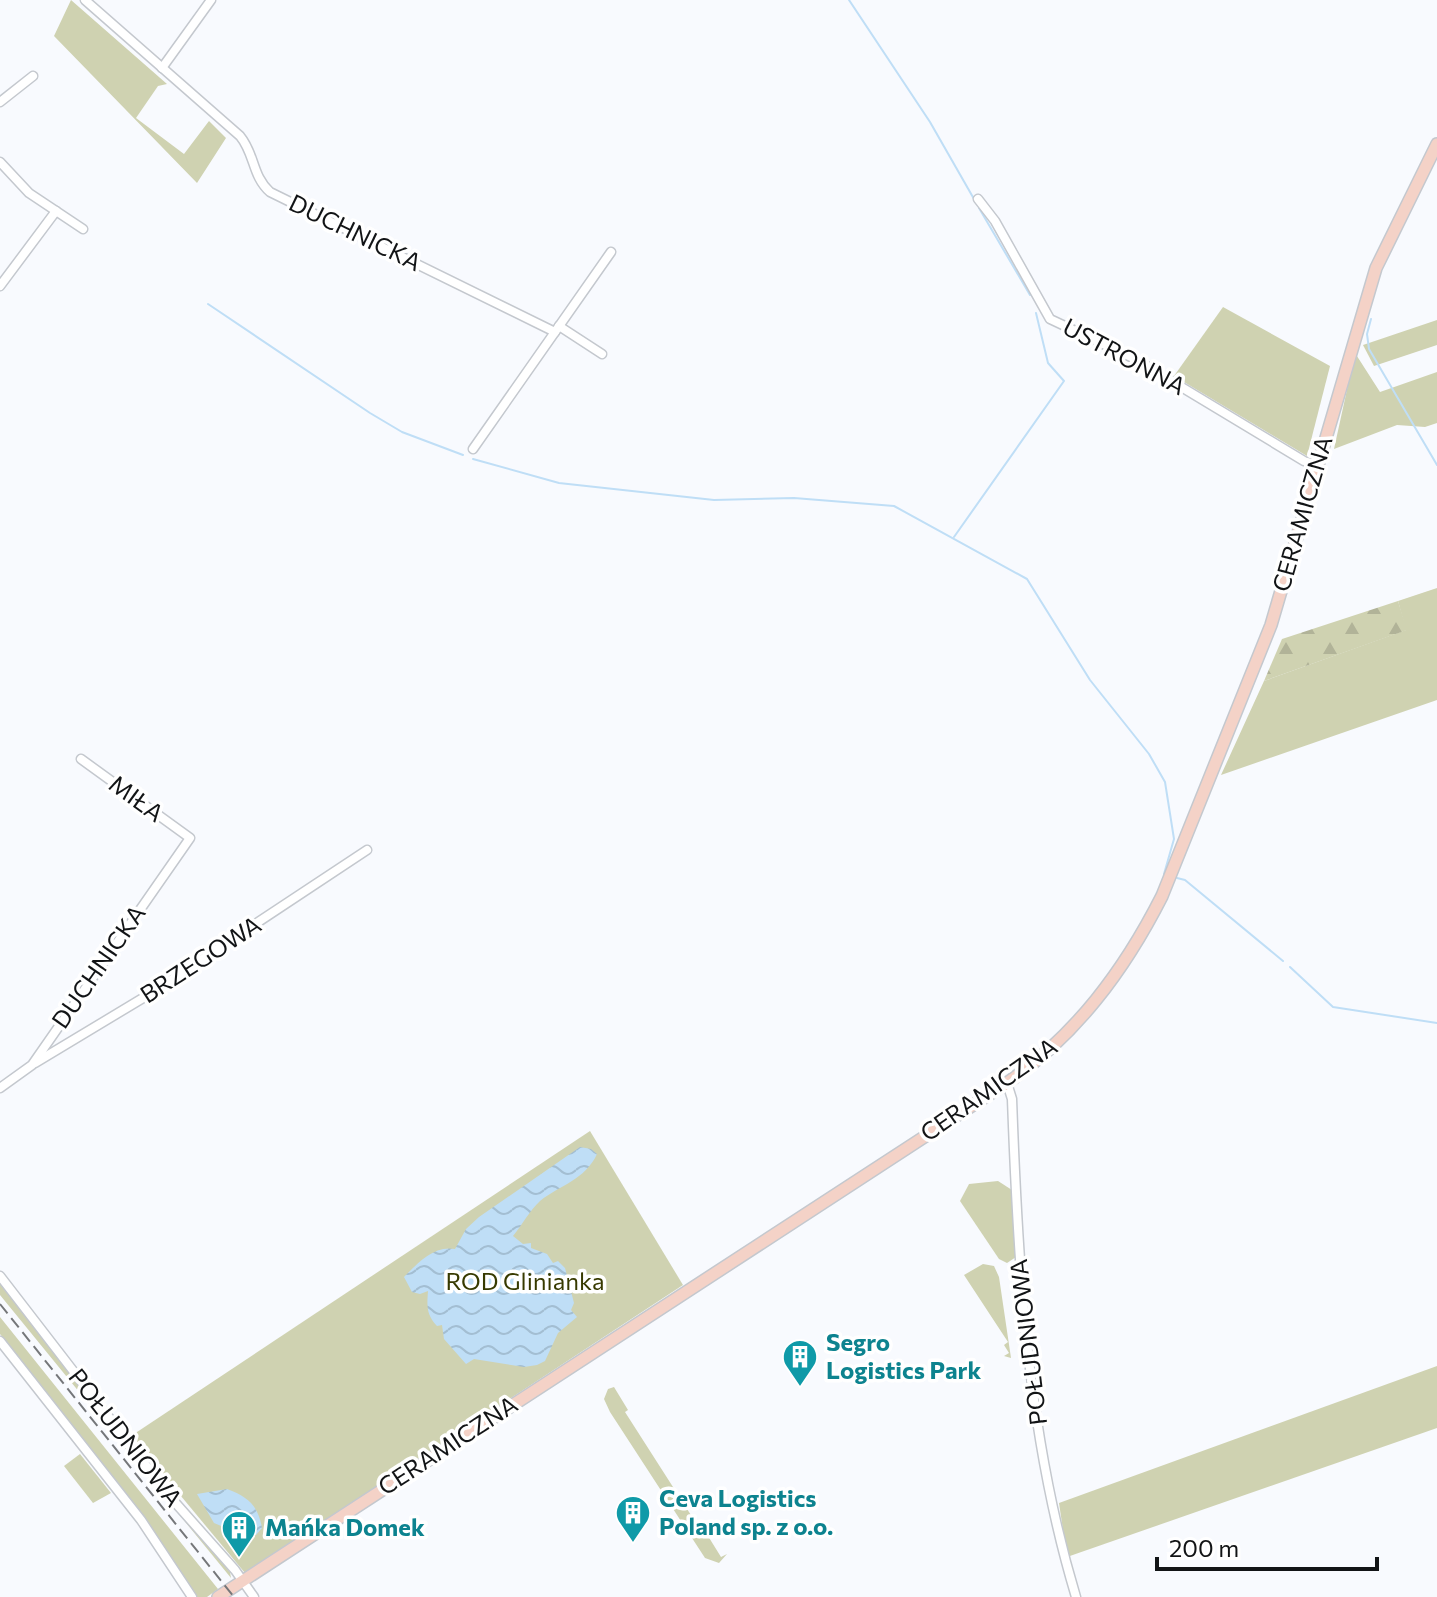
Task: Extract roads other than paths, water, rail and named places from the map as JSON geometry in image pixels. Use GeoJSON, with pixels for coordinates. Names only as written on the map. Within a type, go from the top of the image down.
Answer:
{"type":"FeatureCollection","features":[{"type":"Feature","properties":{"kind":"main road","name":"CERAMICZNA"},"geometry":{"type":"LineString","coordinates":[[218,1597],[1007,1083],[1074,1028],[1112,980],[1145,930],[1262,651],[1376,268],[1437,144]]}},
{"type":"Feature","properties":{"kind":"street","name":"DUCHNICKA"},"geometry":{"type":"LineString","coordinates":[[85,0],[97,4],[245,143],[259,182],[270,192],[557,329],[602,354]]}},
{"type":"Feature","properties":{"kind":"street"},"geometry":{"type":"LineString","coordinates":[[162,68],[211,0]]}},
{"type":"Feature","properties":{"kind":"street"},"geometry":{"type":"LineString","coordinates":[[0,102],[33,76]]}},
{"type":"Feature","properties":{"kind":"street"},"geometry":{"type":"LineString","coordinates":[[0,162],[3,173],[83,229]]}},
{"type":"Feature","properties":{"kind":"street","name":"USTRONNA"},"geometry":{"type":"LineString","coordinates":[[978,199],[995,221],[1050,319],[1135,359],[1304,461],[1318,465]]}},
{"type":"Feature","properties":{"kind":"street"},"geometry":{"type":"LineString","coordinates":[[0,286],[56,211]]}},
{"type":"Feature","properties":{"kind":"street"},"geometry":{"type":"LineString","coordinates":[[473,449],[611,252]]}},
{"type":"Feature","properties":{"kind":"street","name":"MIŁA"},"geometry":{"type":"LineString","coordinates":[[81,759],[190,838]]}},
{"type":"Feature","properties":{"kind":"street","name":"DUCHNICKA"},"geometry":{"type":"LineString","coordinates":[[0,1088],[32,1065],[190,838]]}},
{"type":"Feature","properties":{"kind":"street","name":"BRZEGOWA"},"geometry":{"type":"LineString","coordinates":[[32,1065],[148,995],[367,850]]}},
{"type":"Feature","properties":{"kind":"street","name":"POŁUDNIOWA"},"geometry":{"type":"LineString","coordinates":[[1007,1083],[1012,1099],[1025,1346],[1053,1504],[1076,1597]]}},
{"type":"Feature","properties":{"kind":"street","name":"POŁUDNIOWA"},"geometry":{"type":"LineString","coordinates":[[0,1276],[172,1499],[254,1597]]}},
{"type":"Feature","properties":{"kind":"street"},"geometry":{"type":"LineString","coordinates":[[0,1341],[131,1508],[192,1597]]}},
{"type":"Feature","properties":{"kind":"water"},"geometry":{"type":"Polygon","coordinates":[[[580,1147],[597,1154],[592,1163],[579,1176],[540,1201],[513,1236],[523,1244],[531,1243],[531,1248],[547,1254],[553,1263],[558,1261],[565,1268],[574,1303],[571,1310],[577,1317],[558,1333],[545,1361],[537,1365],[524,1367],[474,1359],[466,1364],[444,1339],[442,1325],[437,1326],[431,1318],[428,1291],[420,1294],[412,1292],[404,1277],[433,1252],[455,1249],[466,1229],[479,1217],[580,1147]]]}},
{"type":"Feature","properties":{"kind":"water"},"geometry":{"type":"Polygon","coordinates":[[[227,1489],[241,1495],[255,1508],[262,1528],[256,1535],[231,1536],[231,1530],[214,1523],[197,1494],[227,1489]]]}},
{"type":"Feature","properties":{"kind":"waterway"},"geometry":{"type":"LineString","coordinates":[[849,0],[930,122],[974,199]]}},
{"type":"Feature","properties":{"kind":"waterway"},"geometry":{"type":"LineString","coordinates":[[979,208],[1030,295]]}},
{"type":"Feature","properties":{"kind":"waterway"},"geometry":{"type":"LineString","coordinates":[[208,304],[402,432],[463,455]]}},
{"type":"Feature","properties":{"kind":"waterway"},"geometry":{"type":"LineString","coordinates":[[954,537],[1064,381],[1048,363],[1036,313]]}},
{"type":"Feature","properties":{"kind":"waterway"},"geometry":{"type":"LineString","coordinates":[[1371,319],[1367,334],[1369,349],[1437,465]]}},
{"type":"Feature","properties":{"kind":"waterway"},"geometry":{"type":"LineString","coordinates":[[473,459],[559,483],[714,500],[794,498],[894,506],[1027,579],[1090,680],[1149,754],[1165,782],[1174,839],[1164,874]]}},
{"type":"Feature","properties":{"kind":"waterway"},"geometry":{"type":"LineString","coordinates":[[1177,878],[1185,880],[1283,961]]}},
{"type":"Feature","properties":{"kind":"waterway"},"geometry":{"type":"LineString","coordinates":[[1290,967],[1333,1007],[1437,1023]]}},
{"type":"Feature","properties":{"kind":"railway"},"geometry":{"type":"LineString","coordinates":[[0,1304],[234,1597]]}},
{"type":"Feature","properties":{"kind":"place","name":"Segro Logistics Park"},"geometry":{"type":"Point","coordinates":[800,1388]}},
{"type":"Feature","properties":{"kind":"place","name":"Ceva Logistics Poland sp. z o.o."},"geometry":{"type":"Point","coordinates":[633,1544]}},
{"type":"Feature","properties":{"kind":"place","name":"Mańka Domek"},"geometry":{"type":"Point","coordinates":[239,1559]}},
{"type":"Feature","properties":{"kind":"park label","name":"ROD Glinianka"},"geometry":{"type":"Point","coordinates":[525,1282]}}]}
